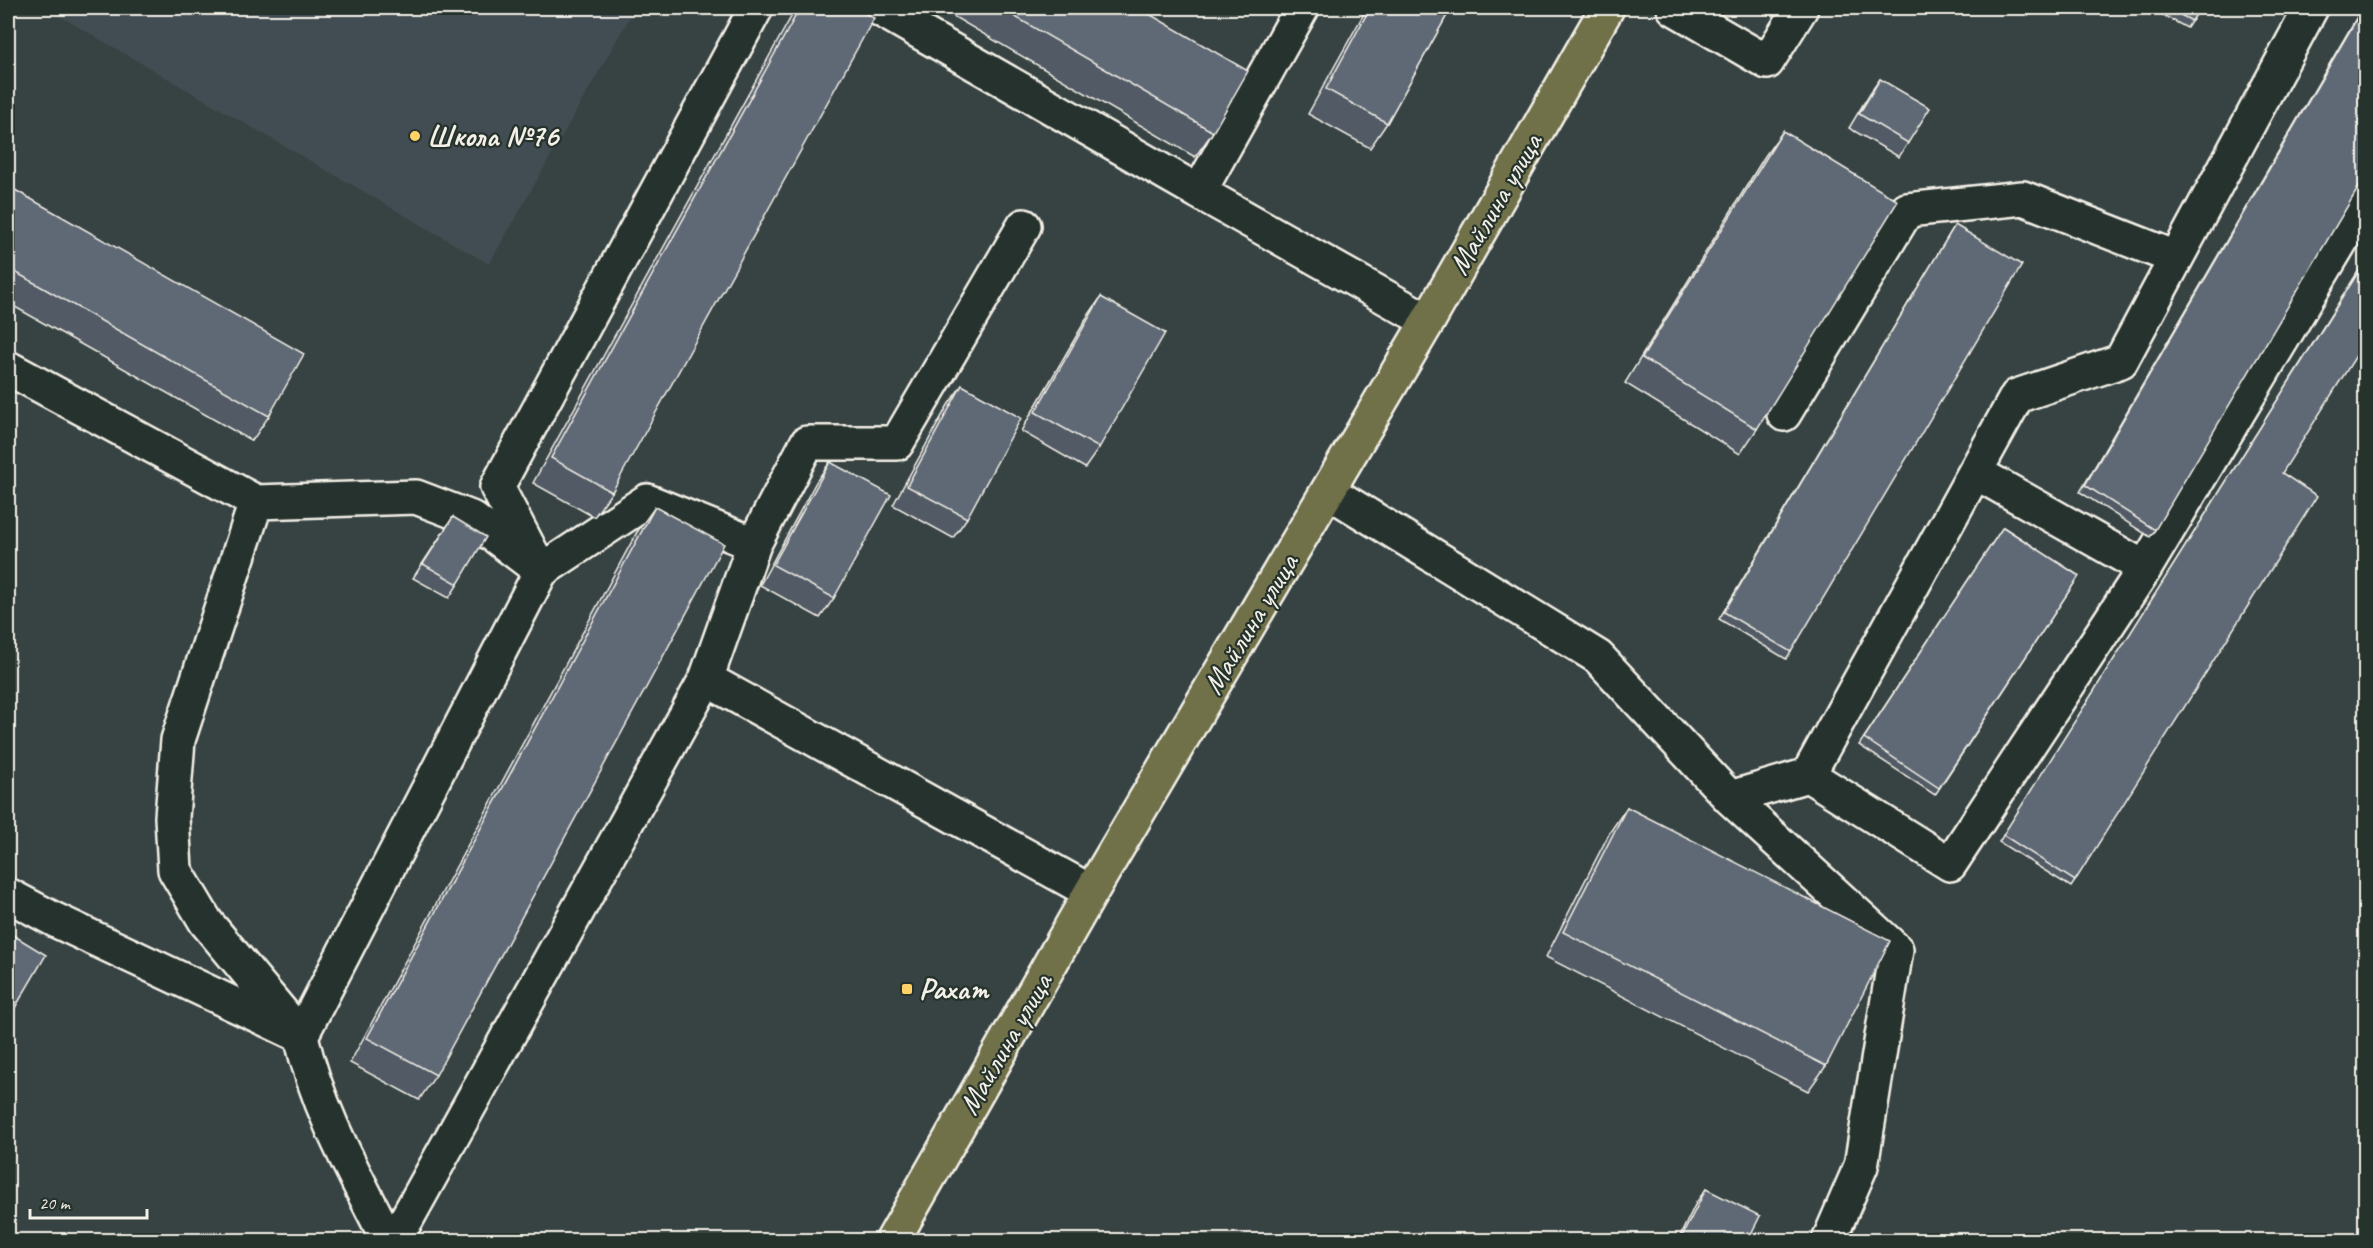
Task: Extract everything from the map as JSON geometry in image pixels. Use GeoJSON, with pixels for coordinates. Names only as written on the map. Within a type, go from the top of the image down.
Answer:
{"type":"FeatureCollection","features":[{"type":"Feature","properties":{"kind":"main road","name":"Майлина улица"},"geometry":{"type":"LineString","coordinates":[[893,1240],[1091,892],[1428,321],[1607,8]]}},
{"type":"Feature","properties":{"kind":"lane"},"geometry":{"type":"LineString","coordinates":[[542,572],[497,487],[756,8]]}},
{"type":"Feature","properties":{"kind":"lane"},"geometry":{"type":"LineString","coordinates":[[878,8],[1428,321]]}},
{"type":"Feature","properties":{"kind":"lane"},"geometry":{"type":"LineString","coordinates":[[1199,192],[1302,8]]}},
{"type":"Feature","properties":{"kind":"lane"},"geometry":{"type":"LineString","coordinates":[[1674,8],[1767,62],[1801,8]]}},
{"type":"Feature","properties":{"kind":"lane"},"geometry":{"type":"LineString","coordinates":[[1730,798],[1808,775],[2017,396],[2121,361],[2311,8]]}},
{"type":"Feature","properties":{"kind":"lane"},"geometry":{"type":"LineString","coordinates":[[1784,414],[1907,210],[2023,198],[2176,258]]}},
{"type":"Feature","properties":{"kind":"lane"},"geometry":{"type":"LineString","coordinates":[[1808,775],[1950,864],[2145,568],[2366,199]]}},
{"type":"Feature","properties":{"kind":"lane"},"geometry":{"type":"LineString","coordinates":[[395,1240],[706,679],[754,544],[807,443],[897,443],[1024,226]]}},
{"type":"Feature","properties":{"kind":"lane"},"geometry":{"type":"LineString","coordinates":[[8,368],[256,502],[416,496],[471,518],[542,572]]}},
{"type":"Feature","properties":{"kind":"lane"},"geometry":{"type":"LineString","coordinates":[[1975,472],[2145,568]]}},
{"type":"Feature","properties":{"kind":"lane"},"geometry":{"type":"LineString","coordinates":[[1328,491],[1598,657],[1730,798],[1896,950],[1861,1166],[1829,1240]]}},
{"type":"Feature","properties":{"kind":"lane"},"geometry":{"type":"LineString","coordinates":[[301,1036],[542,572],[647,501],[754,544]]}},
{"type":"Feature","properties":{"kind":"lane"},"geometry":{"type":"LineString","coordinates":[[256,502],[178,740],[172,817],[175,870],[206,922],[301,1036],[309,1071],[327,1121],[388,1240]]}},
{"type":"Feature","properties":{"kind":"lane"},"geometry":{"type":"LineString","coordinates":[[706,679],[1091,892]]}},
{"type":"Feature","properties":{"kind":"lane"},"geometry":{"type":"LineString","coordinates":[[8,895],[55,920],[301,1036]]}},
{"type":"Feature","properties":{"kind":"shaded area","name":"Школа №76"},"geometry":{"type":"Polygon","coordinates":[[[46,8],[635,8],[489,264],[46,8]]]}},
{"type":"Feature","properties":{"kind":"building"},"geometry":{"type":"Polygon","coordinates":[[[800,8],[855,8],[874,18],[612,492],[551,458],[800,8]]]}},
{"type":"Feature","properties":{"kind":"building"},"geometry":{"type":"Polygon","coordinates":[[[1000,8],[1139,8],[1248,71],[1213,132],[1000,8]]]}},
{"type":"Feature","properties":{"kind":"building"},"geometry":{"type":"Polygon","coordinates":[[[1370,8],[1451,8],[1387,123],[1326,89],[1370,8]]]}},
{"type":"Feature","properties":{"kind":"building"},"geometry":{"type":"Polygon","coordinates":[[[2167,8],[2200,8],[2192,21],[2167,8]]]}},
{"type":"Feature","properties":{"kind":"building"},"geometry":{"type":"Polygon","coordinates":[[[2363,8],[2366,8],[2366,175],[2155,530],[2085,485],[2363,8]]]}},
{"type":"Feature","properties":{"kind":"building"},"geometry":{"type":"Polygon","coordinates":[[[1880,79],[1930,108],[1908,143],[1859,114],[1880,79]]]}},
{"type":"Feature","properties":{"kind":"building"},"geometry":{"type":"Polygon","coordinates":[[[1783,131],[1898,201],[1757,429],[1642,358],[1783,131]]]}},
{"type":"Feature","properties":{"kind":"building"},"geometry":{"type":"Polygon","coordinates":[[[8,186],[304,354],[269,416],[8,268],[8,186]]]}},
{"type":"Feature","properties":{"kind":"building"},"geometry":{"type":"Polygon","coordinates":[[[1955,225],[2022,265],[1791,652],[1724,612],[1955,225]]]}},
{"type":"Feature","properties":{"kind":"building"},"geometry":{"type":"Polygon","coordinates":[[[2366,260],[2366,340],[2282,473],[2317,496],[2075,881],[2003,835],[2366,260]]]}},
{"type":"Feature","properties":{"kind":"building"},"geometry":{"type":"Polygon","coordinates":[[[1101,297],[1165,333],[1099,448],[1035,412],[1101,297]]]}},
{"type":"Feature","properties":{"kind":"building"},"geometry":{"type":"Polygon","coordinates":[[[962,385],[1021,418],[967,518],[907,486],[962,385]]]}},
{"type":"Feature","properties":{"kind":"building"},"geometry":{"type":"Polygon","coordinates":[[[830,462],[891,495],[834,598],[773,565],[830,462]]]}},
{"type":"Feature","properties":{"kind":"building"},"geometry":{"type":"Polygon","coordinates":[[[655,507],[724,544],[436,1075],[367,1038],[655,507]]]}},
{"type":"Feature","properties":{"kind":"building"},"geometry":{"type":"Polygon","coordinates":[[[453,517],[486,537],[458,584],[423,564],[453,517]]]}},
{"type":"Feature","properties":{"kind":"building"},"geometry":{"type":"Polygon","coordinates":[[[2003,527],[2079,576],[1939,788],[1864,738],[2003,527]]]}},
{"type":"Feature","properties":{"kind":"building"},"geometry":{"type":"Polygon","coordinates":[[[1627,807],[1890,941],[1826,1066],[1563,932],[1627,807]]]}},
{"type":"Feature","properties":{"kind":"building"},"geometry":{"type":"Polygon","coordinates":[[[8,932],[46,955],[9,1018],[8,1017],[8,932]]]}},
{"type":"Feature","properties":{"kind":"building"},"geometry":{"type":"Polygon","coordinates":[[[1706,1189],[1760,1216],[1748,1240],[1680,1240],[1706,1189]]]}},
{"type":"Feature","properties":{"kind":"place","name":"Школа №76"},"geometry":{"type":"Point","coordinates":[415,136]}},
{"type":"Feature","properties":{"kind":"place","name":"Рахат"},"geometry":{"type":"Point","coordinates":[907,989]}}]}
